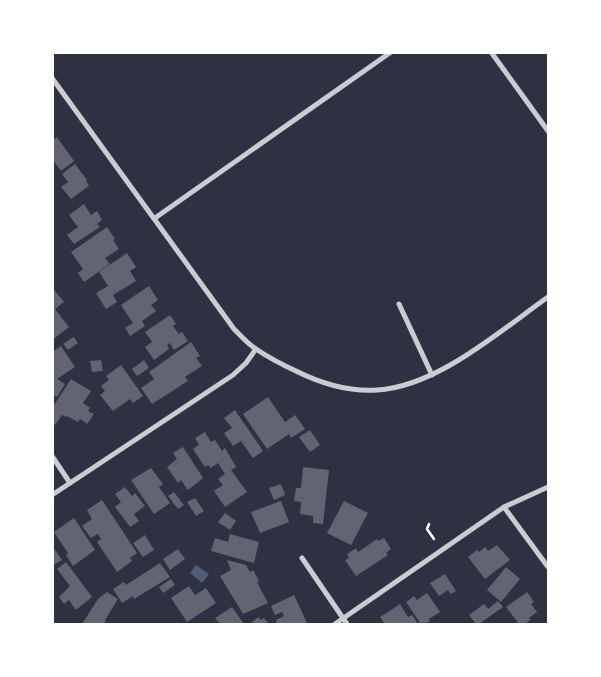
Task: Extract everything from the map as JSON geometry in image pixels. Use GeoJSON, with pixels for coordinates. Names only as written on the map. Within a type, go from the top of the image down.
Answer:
{"type":"FeatureCollection","features":[{"type":"Feature","properties":{"kind":"street"},"geometry":{"type":"LineString","coordinates":[[155,218],[391,52]]}},
{"type":"Feature","properties":{"kind":"street"},"geometry":{"type":"LineString","coordinates":[[491,52],[548,131]]}},
{"type":"Feature","properties":{"kind":"street"},"geometry":{"type":"LineString","coordinates":[[52,78],[234,329],[256,349],[317,381],[339,388],[377,390],[407,384],[432,374],[483,344],[548,297]]}},
{"type":"Feature","properties":{"kind":"street"},"geometry":{"type":"LineString","coordinates":[[399,304],[432,374]]}},
{"type":"Feature","properties":{"kind":"street"},"geometry":{"type":"LineString","coordinates":[[52,495],[233,375],[246,363],[256,349]]}},
{"type":"Feature","properties":{"kind":"street"},"geometry":{"type":"LineString","coordinates":[[52,456],[70,483]]}},
{"type":"Feature","properties":{"kind":"street"},"geometry":{"type":"LineString","coordinates":[[335,624],[504,507],[548,487]]}},
{"type":"Feature","properties":{"kind":"street"},"geometry":{"type":"LineString","coordinates":[[504,507],[548,567]]}},
{"type":"Feature","properties":{"kind":"street"},"geometry":{"type":"LineString","coordinates":[[302,558],[347,624]]}},
{"type":"Feature","properties":{"kind":"path"},"geometry":{"type":"LineString","coordinates":[[429,524],[427,529],[434,539]]}},
{"type":"Feature","properties":{"kind":"water"},"geometry":{"type":"Polygon","coordinates":[[[196,565],[209,574],[202,583],[190,573],[196,565]]]}},
{"type":"Feature","properties":{"kind":"building"},"geometry":{"type":"Polygon","coordinates":[[[57,137],[74,161],[61,171],[52,159],[52,141],[57,137]]]}},
{"type":"Feature","properties":{"kind":"building"},"geometry":{"type":"Polygon","coordinates":[[[75,164],[87,180],[89,186],[71,199],[61,187],[68,182],[62,174],[75,164]]]}},
{"type":"Feature","properties":{"kind":"building"},"geometry":{"type":"Polygon","coordinates":[[[84,204],[91,215],[97,211],[102,220],[97,224],[100,227],[74,244],[67,235],[78,227],[69,215],[84,204]]]}},
{"type":"Feature","properties":{"kind":"building"},"geometry":{"type":"Polygon","coordinates":[[[107,227],[119,249],[105,258],[110,264],[84,282],[78,273],[83,269],[71,252],[107,227]]]}},
{"type":"Feature","properties":{"kind":"building"},"geometry":{"type":"Polygon","coordinates":[[[127,253],[136,267],[130,271],[136,281],[113,295],[117,302],[106,309],[96,293],[108,286],[99,272],[127,253]]]}},
{"type":"Feature","properties":{"kind":"building"},"geometry":{"type":"Polygon","coordinates":[[[149,286],[158,300],[151,305],[156,311],[142,321],[145,326],[130,336],[125,328],[133,323],[121,305],[149,286]]]}},
{"type":"Feature","properties":{"kind":"building"},"geometry":{"type":"Polygon","coordinates":[[[54,290],[64,302],[55,309],[69,327],[52,340],[52,291],[54,290]]]}},
{"type":"Feature","properties":{"kind":"building"},"geometry":{"type":"Polygon","coordinates":[[[170,315],[176,324],[173,326],[179,334],[182,332],[188,341],[174,350],[170,343],[167,345],[169,349],[154,360],[145,347],[152,342],[145,332],[170,315]]]}},
{"type":"Feature","properties":{"kind":"building"},"geometry":{"type":"Polygon","coordinates":[[[74,337],[78,343],[68,350],[63,344],[74,337]]]}},
{"type":"Feature","properties":{"kind":"building"},"geometry":{"type":"Polygon","coordinates":[[[191,342],[200,356],[196,358],[202,366],[185,377],[188,381],[152,404],[141,388],[154,379],[149,372],[191,342]]]}},
{"type":"Feature","properties":{"kind":"building"},"geometry":{"type":"Polygon","coordinates":[[[61,346],[75,367],[57,379],[65,384],[57,397],[52,395],[52,352],[61,346]]]}},
{"type":"Feature","properties":{"kind":"building"},"geometry":{"type":"Polygon","coordinates":[[[101,360],[103,371],[92,372],[90,361],[101,360]]]}},
{"type":"Feature","properties":{"kind":"building"},"geometry":{"type":"Polygon","coordinates":[[[144,360],[149,368],[137,376],[132,369],[144,360]]]}},
{"type":"Feature","properties":{"kind":"building"},"geometry":{"type":"Polygon","coordinates":[[[121,365],[143,396],[133,403],[130,399],[113,411],[100,395],[105,391],[101,386],[109,380],[106,376],[121,365]]]}},
{"type":"Feature","properties":{"kind":"building"},"geometry":{"type":"Polygon","coordinates":[[[71,379],[91,391],[83,403],[90,408],[88,411],[94,414],[87,424],[80,419],[78,422],[62,415],[55,425],[52,422],[52,408],[71,379]]]}},
{"type":"Feature","properties":{"kind":"building"},"geometry":{"type":"Polygon","coordinates":[[[268,397],[285,422],[295,415],[305,429],[291,438],[289,434],[267,449],[243,414],[268,397]]]}},
{"type":"Feature","properties":{"kind":"building"},"geometry":{"type":"Polygon","coordinates":[[[235,410],[263,451],[253,458],[241,441],[233,446],[224,433],[232,428],[224,418],[235,410]]]}},
{"type":"Feature","properties":{"kind":"building"},"geometry":{"type":"Polygon","coordinates":[[[310,430],[320,445],[310,452],[299,437],[310,430]]]}},
{"type":"Feature","properties":{"kind":"building"},"geometry":{"type":"Polygon","coordinates":[[[205,432],[211,442],[215,440],[222,451],[225,448],[236,467],[231,470],[247,492],[225,507],[214,491],[223,485],[218,479],[225,474],[218,463],[211,468],[208,465],[205,467],[193,449],[199,445],[195,438],[205,432]]]}},
{"type":"Feature","properties":{"kind":"building"},"geometry":{"type":"Polygon","coordinates":[[[183,447],[203,478],[188,490],[181,480],[178,483],[167,467],[177,459],[173,453],[183,447]]]}},
{"type":"Feature","properties":{"kind":"building"},"geometry":{"type":"Polygon","coordinates":[[[303,467],[329,470],[323,524],[313,523],[313,516],[300,514],[301,502],[294,501],[296,488],[301,488],[303,467]]]}},
{"type":"Feature","properties":{"kind":"building"},"geometry":{"type":"Polygon","coordinates":[[[151,468],[163,484],[159,487],[170,503],[154,514],[131,480],[151,468]]]}},
{"type":"Feature","properties":{"kind":"building"},"geometry":{"type":"Polygon","coordinates":[[[281,484],[285,495],[274,500],[269,488],[281,484]]]}},
{"type":"Feature","properties":{"kind":"building"},"geometry":{"type":"Polygon","coordinates":[[[125,487],[132,496],[135,493],[145,506],[134,514],[139,521],[130,527],[115,507],[121,502],[115,494],[125,487]]]}},
{"type":"Feature","properties":{"kind":"building"},"geometry":{"type":"Polygon","coordinates":[[[174,492],[184,505],[178,509],[168,496],[174,492]]]}},
{"type":"Feature","properties":{"kind":"building"},"geometry":{"type":"Polygon","coordinates":[[[195,498],[204,511],[196,516],[187,502],[195,498]]]}},
{"type":"Feature","properties":{"kind":"building"},"geometry":{"type":"Polygon","coordinates":[[[102,500],[137,553],[130,558],[132,561],[117,572],[97,542],[101,539],[98,534],[91,538],[82,526],[92,519],[87,510],[102,500]]]}},
{"type":"Feature","properties":{"kind":"building"},"geometry":{"type":"Polygon","coordinates":[[[281,501],[289,522],[260,533],[251,512],[281,501]]]}},
{"type":"Feature","properties":{"kind":"building"},"geometry":{"type":"Polygon","coordinates":[[[344,501],[368,513],[351,545],[327,533],[344,501]]]}},
{"type":"Feature","properties":{"kind":"building"},"geometry":{"type":"Polygon","coordinates":[[[225,513],[236,521],[230,530],[218,522],[225,513]]]}},
{"type":"Feature","properties":{"kind":"building"},"geometry":{"type":"Polygon","coordinates":[[[74,518],[95,550],[73,566],[66,555],[68,553],[54,532],[74,518]]]}},
{"type":"Feature","properties":{"kind":"building"},"geometry":{"type":"Polygon","coordinates":[[[230,534],[259,542],[254,563],[211,551],[215,538],[228,542],[230,534]]]}},
{"type":"Feature","properties":{"kind":"building"},"geometry":{"type":"Polygon","coordinates":[[[145,535],[154,550],[143,557],[133,543],[145,535]]]}},
{"type":"Feature","properties":{"kind":"building"},"geometry":{"type":"Polygon","coordinates":[[[384,538],[391,549],[386,553],[388,555],[356,576],[345,560],[349,558],[347,554],[356,548],[358,552],[377,539],[378,541],[384,538]]]}},
{"type":"Feature","properties":{"kind":"building"},"geometry":{"type":"Polygon","coordinates":[[[497,545],[510,560],[485,579],[468,557],[477,550],[479,552],[485,547],[488,551],[497,545]]]}},
{"type":"Feature","properties":{"kind":"building"},"geometry":{"type":"Polygon","coordinates":[[[52,546],[62,560],[52,566],[52,546]]]}},
{"type":"Feature","properties":{"kind":"building"},"geometry":{"type":"Polygon","coordinates":[[[178,549],[185,559],[170,570],[163,559],[178,549]]]}},
{"type":"Feature","properties":{"kind":"building"},"geometry":{"type":"Polygon","coordinates":[[[227,560],[246,565],[250,572],[253,570],[268,603],[243,614],[220,576],[231,570],[227,560]]]}},
{"type":"Feature","properties":{"kind":"building"},"geometry":{"type":"Polygon","coordinates":[[[66,562],[92,597],[76,610],[69,600],[64,604],[59,597],[70,586],[57,569],[66,562]]]}},
{"type":"Feature","properties":{"kind":"building"},"geometry":{"type":"Polygon","coordinates":[[[160,563],[170,577],[134,599],[133,596],[122,603],[113,589],[124,582],[126,585],[160,563]]]}},
{"type":"Feature","properties":{"kind":"building"},"geometry":{"type":"Polygon","coordinates":[[[506,567],[520,579],[501,602],[487,590],[506,567]]]}},
{"type":"Feature","properties":{"kind":"building"},"geometry":{"type":"Polygon","coordinates":[[[445,574],[456,591],[451,594],[448,590],[439,596],[430,583],[445,574]]]}},
{"type":"Feature","properties":{"kind":"building"},"geometry":{"type":"Polygon","coordinates":[[[171,579],[175,585],[163,593],[159,587],[171,579]]]}},
{"type":"Feature","properties":{"kind":"building"},"geometry":{"type":"Polygon","coordinates":[[[189,586],[195,595],[206,588],[216,603],[187,622],[171,598],[189,586]]]}},
{"type":"Feature","properties":{"kind":"building"},"geometry":{"type":"Polygon","coordinates":[[[107,592],[118,599],[104,624],[82,624],[98,599],[107,592]]]}},
{"type":"Feature","properties":{"kind":"building"},"geometry":{"type":"Polygon","coordinates":[[[527,592],[534,602],[531,604],[537,612],[529,618],[531,620],[524,624],[519,624],[506,607],[527,592]]]}},
{"type":"Feature","properties":{"kind":"building"},"geometry":{"type":"Polygon","coordinates":[[[427,593],[440,612],[429,619],[430,621],[421,624],[406,602],[414,596],[417,600],[427,593]]]}},
{"type":"Feature","properties":{"kind":"building"},"geometry":{"type":"Polygon","coordinates":[[[294,595],[307,623],[277,624],[276,620],[284,616],[282,612],[275,615],[271,606],[294,595]]]}},
{"type":"Feature","properties":{"kind":"building"},"geometry":{"type":"Polygon","coordinates":[[[498,601],[503,607],[479,624],[476,624],[469,615],[484,604],[488,609],[498,601]]]}},
{"type":"Feature","properties":{"kind":"building"},"geometry":{"type":"Polygon","coordinates":[[[400,604],[408,617],[412,615],[418,624],[385,624],[380,617],[400,604]]]}},
{"type":"Feature","properties":{"kind":"building"},"geometry":{"type":"Polygon","coordinates":[[[232,607],[244,624],[220,624],[215,618],[232,607]]]}},
{"type":"Feature","properties":{"kind":"building"},"geometry":{"type":"Polygon","coordinates":[[[258,617],[261,620],[264,618],[269,624],[251,623],[258,617]]]}}]}
